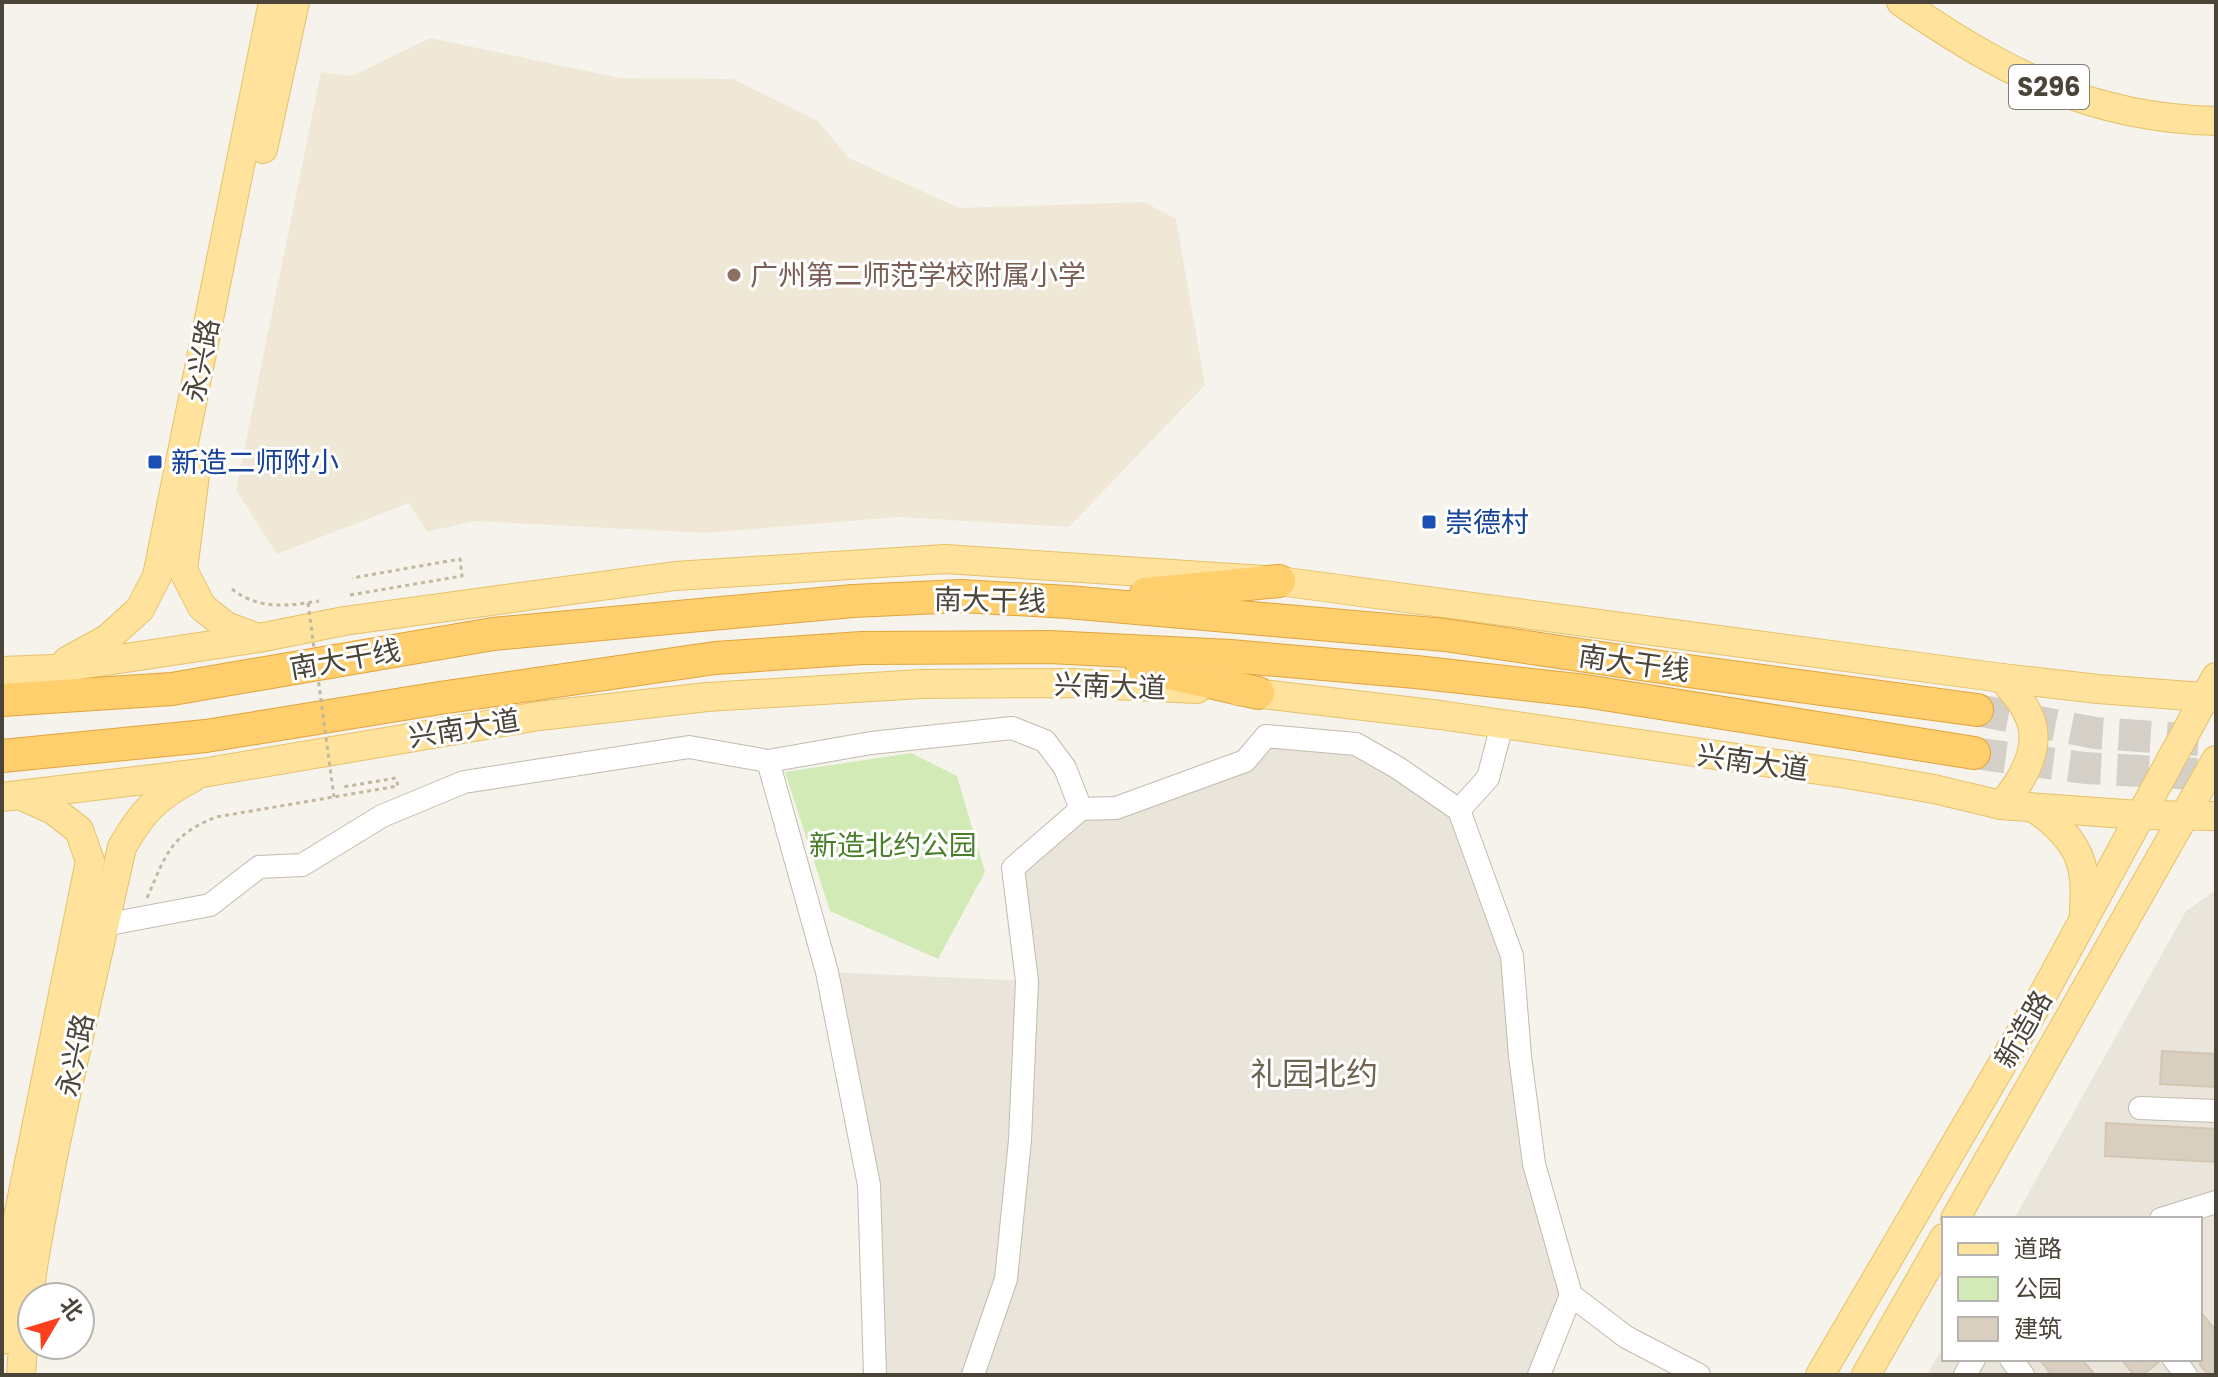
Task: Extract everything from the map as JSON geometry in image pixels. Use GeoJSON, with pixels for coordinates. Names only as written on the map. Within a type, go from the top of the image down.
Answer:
{"type":"FeatureCollection","features":[{"type":"Feature","properties":{"kind":"highway"},"geometry":{"type":"LineString","coordinates":[[1068,602],[1279,581]]}},
{"type":"Feature","properties":{"kind":"highway","name":"南大干线"},"geometry":{"type":"LineString","coordinates":[[2,700],[172,689],[493,634],[822,603],[961,596],[1068,602],[1445,635],[1977,710]]}},
{"type":"Feature","properties":{"kind":"highway"},"geometry":{"type":"LineString","coordinates":[[1049,647],[1258,693]]}},
{"type":"Feature","properties":{"kind":"highway","name":"南大干线"},"geometry":{"type":"LineString","coordinates":[[2,756],[206,736],[715,658],[862,648],[1049,647],[1245,657],[1570,689],[1974,753]]}},
{"type":"Feature","properties":{"kind":"main road","name":"永兴路"},"geometry":{"type":"LineString","coordinates":[[53,669],[107,639],[140,609],[157,576],[273,2]]}},
{"type":"Feature","properties":{"kind":"main road","name":"永兴路"},"geometry":{"type":"LineString","coordinates":[[259,638],[226,626],[202,607],[183,570],[195,473],[295,2]]}},
{"type":"Feature","properties":{"kind":"main road","name":"S296"},"geometry":{"type":"LineString","coordinates":[[1901,2],[1988,57],[2054,89],[2097,104],[2151,117],[2216,121]]}},
{"type":"Feature","properties":{"kind":"main road"},"geometry":{"type":"LineString","coordinates":[[2,671],[53,669],[259,638],[344,621],[675,576],[945,559],[1279,581],[2002,678],[2098,689],[2212,691]]}},
{"type":"Feature","properties":{"kind":"main road"},"geometry":{"type":"LineString","coordinates":[[2001,805],[2020,784],[2028,767],[2033,743],[2030,717],[2002,678]]}},
{"type":"Feature","properties":{"kind":"main road","name":"兴南大道"},"geometry":{"type":"LineString","coordinates":[[12,796],[202,773],[539,716],[707,697],[921,684],[1056,683],[1258,693],[1847,774],[1934,789],[2001,805],[2139,815],[2216,816]]}},
{"type":"Feature","properties":{"kind":"main road","name":"新造路"},"geometry":{"type":"LineString","coordinates":[[1820,1375],[2084,921],[2139,815],[2212,691]]}},
{"type":"Feature","properties":{"kind":"main road","name":"新造路"},"geometry":{"type":"LineString","coordinates":[[1956,1217],[2216,760]]}},
{"type":"Feature","properties":{"kind":"main road","name":"永兴路"},"geometry":{"type":"LineString","coordinates":[[2,1340],[9,1267],[18,1217],[91,924],[122,847],[138,818],[166,792],[202,773]]}},
{"type":"Feature","properties":{"kind":"main road","name":"永兴路"},"geometry":{"type":"LineString","coordinates":[[12,796],[53,810],[79,830],[90,861],[91,924],[70,1076],[34,1255],[24,1324],[21,1375]]}},
{"type":"Feature","properties":{"kind":"main road"},"geometry":{"type":"LineString","coordinates":[[2034,808],[2054,822],[2070,842],[2083,870],[2084,921]]}},
{"type":"Feature","properties":{"kind":"main road"},"geometry":{"type":"LineString","coordinates":[[1866,1375],[1942,1242]]}},
{"type":"Feature","properties":{"kind":"street"},"geometry":{"type":"LineString","coordinates":[[1459,810],[1488,778],[1502,725]]}},
{"type":"Feature","properties":{"kind":"street"},"geometry":{"type":"LineString","coordinates":[[91,924],[210,905],[259,867],[302,865],[382,816],[464,782],[689,747],[768,761],[871,743],[1012,728],[1045,741],[1065,768],[1081,809]]}},
{"type":"Feature","properties":{"kind":"street"},"geometry":{"type":"LineString","coordinates":[[973,1375],[1006,1279],[1020,1140],[1027,981],[1013,868],[1081,809],[1116,808],[1245,761],[1266,736],[1356,744],[1459,810],[1512,956],[1520,1056],[1534,1164],[1571,1295],[1626,1337],[1699,1375]]}},
{"type":"Feature","properties":{"kind":"street"},"geometry":{"type":"LineString","coordinates":[[768,761],[827,972],[869,1185],[875,1375]]}},
{"type":"Feature","properties":{"kind":"street"},"geometry":{"type":"LineString","coordinates":[[2140,1108],[2216,1111]]}},
{"type":"Feature","properties":{"kind":"street"},"geometry":{"type":"LineString","coordinates":[[2168,1217],[2216,1203]]}},
{"type":"Feature","properties":{"kind":"street"},"geometry":{"type":"LineString","coordinates":[[1539,1375],[1571,1295]]}},
{"type":"Feature","properties":{"kind":"path"},"geometry":{"type":"LineString","coordinates":[[338,597],[462,576],[460,559],[352,578]]}},
{"type":"Feature","properties":{"kind":"path"},"geometry":{"type":"LineString","coordinates":[[232,589],[246,600],[283,607],[323,600]]}},
{"type":"Feature","properties":{"kind":"path"},"geometry":{"type":"LineString","coordinates":[[308,603],[334,797]]}},
{"type":"Feature","properties":{"kind":"path"},"geometry":{"type":"LineString","coordinates":[[147,898],[169,849],[180,836],[197,825],[216,817],[398,786],[396,778],[343,787]]}},
{"type":"Feature","properties":{"kind":"shaded area","name":"广州第二师范学校附属小学"},"geometry":{"type":"Polygon","coordinates":[[[430,38],[620,78],[733,79],[818,121],[849,158],[959,208],[1144,202],[1176,219],[1205,385],[1069,527],[898,517],[705,533],[474,521],[427,532],[409,503],[277,554],[236,490],[321,72],[352,76],[430,38]]]}},
{"type":"Feature","properties":{"kind":"shaded area"},"geometry":{"type":"Polygon","coordinates":[[[1266,736],[1356,744],[1459,810],[1512,956],[1520,1056],[1571,1295],[1539,1375],[875,1375],[869,1185],[827,972],[1027,981],[1013,868],[1081,809],[1245,761],[1266,736]]]}},
{"type":"Feature","properties":{"kind":"shaded area"},"geometry":{"type":"Polygon","coordinates":[[[2216,890],[2216,1375],[1927,1375],[1942,1349],[1942,1361],[2202,1361],[2202,1217],[2015,1217],[2186,911],[2216,890]]]}},
{"type":"Feature","properties":{"kind":"green space","name":"新造北约公园"},"geometry":{"type":"Polygon","coordinates":[[[911,753],[957,776],[985,872],[938,959],[830,911],[785,772],[911,753]]]}},
{"type":"Feature","properties":{"kind":"building"},"geometry":{"type":"Polygon","coordinates":[[[2162,1051],[2216,1054],[2216,1087],[2160,1084],[2162,1051]]]}},
{"type":"Feature","properties":{"kind":"building"},"geometry":{"type":"Polygon","coordinates":[[[2106,1123],[2216,1129],[2216,1162],[2105,1156],[2106,1123]]]}},
{"type":"Feature","properties":{"kind":"building"},"geometry":{"type":"Polygon","coordinates":[[[2202,1314],[2216,1331],[2216,1375],[2208,1375],[2200,1365],[2202,1314]]]}},
{"type":"Feature","properties":{"kind":"building"},"geometry":{"type":"Polygon","coordinates":[[[2041,1361],[2084,1361],[2095,1375],[2052,1375],[2041,1361]]]}},
{"type":"Feature","properties":{"kind":"building"},"geometry":{"type":"Polygon","coordinates":[[[2123,1361],[2160,1361],[2143,1375],[2134,1375],[2123,1361]]]}},
{"type":"Feature","properties":{"kind":"tunnel"},"geometry":{"type":"LineString","coordinates":[[1977,710],[2095,733],[2216,741]]}},
{"type":"Feature","properties":{"kind":"tunnel"},"geometry":{"type":"LineString","coordinates":[[1974,753],[2085,768],[2216,775]]}},
{"type":"Feature","properties":{"kind":"place","name":"广州第二师范学校附属小学"},"geometry":{"type":"Point","coordinates":[734,275]}},
{"type":"Feature","properties":{"kind":"place","name":"新造二师附小"},"geometry":{"type":"Point","coordinates":[155,462]}},
{"type":"Feature","properties":{"kind":"place","name":"崇德村"},"geometry":{"type":"Point","coordinates":[1429,522]}},
{"type":"Feature","properties":{"kind":"district","name":"礼园北约"},"geometry":{"type":"Point","coordinates":[1314,1074]}}]}
